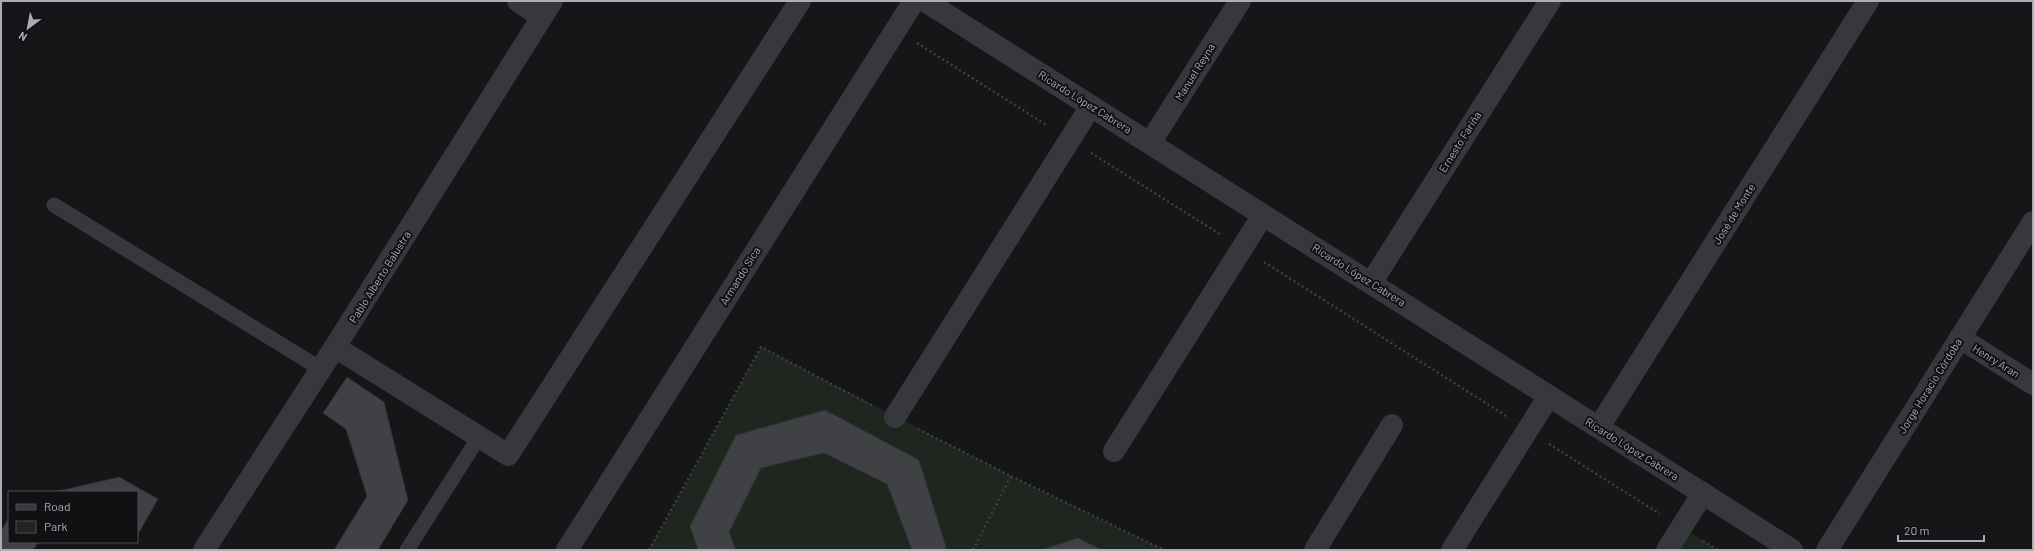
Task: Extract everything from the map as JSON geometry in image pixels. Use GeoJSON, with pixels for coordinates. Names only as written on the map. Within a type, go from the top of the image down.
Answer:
{"type":"FeatureCollection","features":[{"type":"Feature","properties":{"kind":"street"},"geometry":{"type":"LineString","coordinates":[[518,1],[547,9]]}},
{"type":"Feature","properties":{"kind":"street"},"geometry":{"type":"LineString","coordinates":[[335,347],[508,455],[800,1]]}},
{"type":"Feature","properties":{"kind":"street","name":"Armando Sica"},"geometry":{"type":"LineString","coordinates":[[566,550],[914,1]]}},
{"type":"Feature","properties":{"kind":"street","name":"Ricardo López Cabrera"},"geometry":{"type":"LineString","coordinates":[[925,1],[1792,550]]}},
{"type":"Feature","properties":{"kind":"street","name":"Manuel Reyna"},"geometry":{"type":"LineString","coordinates":[[1150,143],[1240,1]]}},
{"type":"Feature","properties":{"kind":"street","name":"Ernesto Fariña"},"geometry":{"type":"LineString","coordinates":[[1371,283],[1550,1]]}},
{"type":"Feature","properties":{"kind":"street","name":"José de Monte"},"geometry":{"type":"LineString","coordinates":[[1599,427],[1868,1]]}},
{"type":"Feature","properties":{"kind":"street","name":"Pablo Alberto Balustra"},"geometry":{"type":"LineString","coordinates":[[204,550],[335,347],[547,9]]}},
{"type":"Feature","properties":{"kind":"street"},"geometry":{"type":"LineString","coordinates":[[895,417],[1091,106]]}},
{"type":"Feature","properties":{"kind":"street"},"geometry":{"type":"LineString","coordinates":[[1114,451],[1263,215]]}},
{"type":"Feature","properties":{"kind":"street","name":"Jorge Horacio Córdoba"},"geometry":{"type":"LineString","coordinates":[[1827,550],[2033,222]]}},
{"type":"Feature","properties":{"kind":"street","name":"Henry Aran"},"geometry":{"type":"LineString","coordinates":[[1960,338],[2033,384]]}},
{"type":"Feature","properties":{"kind":"street"},"geometry":{"type":"LineString","coordinates":[[1452,550],[1549,396]]}},
{"type":"Feature","properties":{"kind":"street"},"geometry":{"type":"LineString","coordinates":[[1315,550],[1392,425]]}},
{"type":"Feature","properties":{"kind":"street"},"geometry":{"type":"LineString","coordinates":[[1667,550],[1703,493]]}},
{"type":"Feature","properties":{"kind":"lane"},"geometry":{"type":"LineString","coordinates":[[54,205],[321,369]]}},
{"type":"Feature","properties":{"kind":"lane"},"geometry":{"type":"LineString","coordinates":[[407,550],[479,437]]}},
{"type":"Feature","properties":{"kind":"path"},"geometry":{"type":"LineString","coordinates":[[896,30],[1718,550]]}},
{"type":"Feature","properties":{"kind":"path"},"geometry":{"type":"LineString","coordinates":[[649,550],[761,347],[1011,476],[1164,550]]}},
{"type":"Feature","properties":{"kind":"path"},"geometry":{"type":"LineString","coordinates":[[973,550],[1011,476]]}},
{"type":"Feature","properties":{"kind":"green space"},"geometry":{"type":"Polygon","coordinates":[[[761,347],[1011,476],[1164,550],[649,550],[761,347]]]}},
{"type":"Feature","properties":{"kind":"green space"},"geometry":{"type":"Polygon","coordinates":[[[1682,527],[1718,550],[1668,550],[1682,527]]]}},
{"type":"Feature","properties":{"kind":"building"},"geometry":{"type":"Polygon","coordinates":[[[347,377],[384,402],[408,500],[378,550],[334,550],[367,496],[346,429],[323,413],[347,377]]]}},
{"type":"Feature","properties":{"kind":"building"},"geometry":{"type":"Polygon","coordinates":[[[825,410],[919,460],[947,550],[912,550],[887,484],[824,453],[761,468],[729,532],[736,550],[698,550],[690,526],[736,435],[825,410]]]}},
{"type":"Feature","properties":{"kind":"building"},"geometry":{"type":"Polygon","coordinates":[[[119,477],[158,499],[138,534],[138,491],[59,491],[119,477]]]}},
{"type":"Feature","properties":{"kind":"building"},"geometry":{"type":"Polygon","coordinates":[[[8,520],[8,543],[37,543],[33,550],[1,550],[1,531],[8,520]]]}},
{"type":"Feature","properties":{"kind":"building"},"geometry":{"type":"Polygon","coordinates":[[[1078,538],[1102,550],[1041,550],[1078,538]]]}}]}
